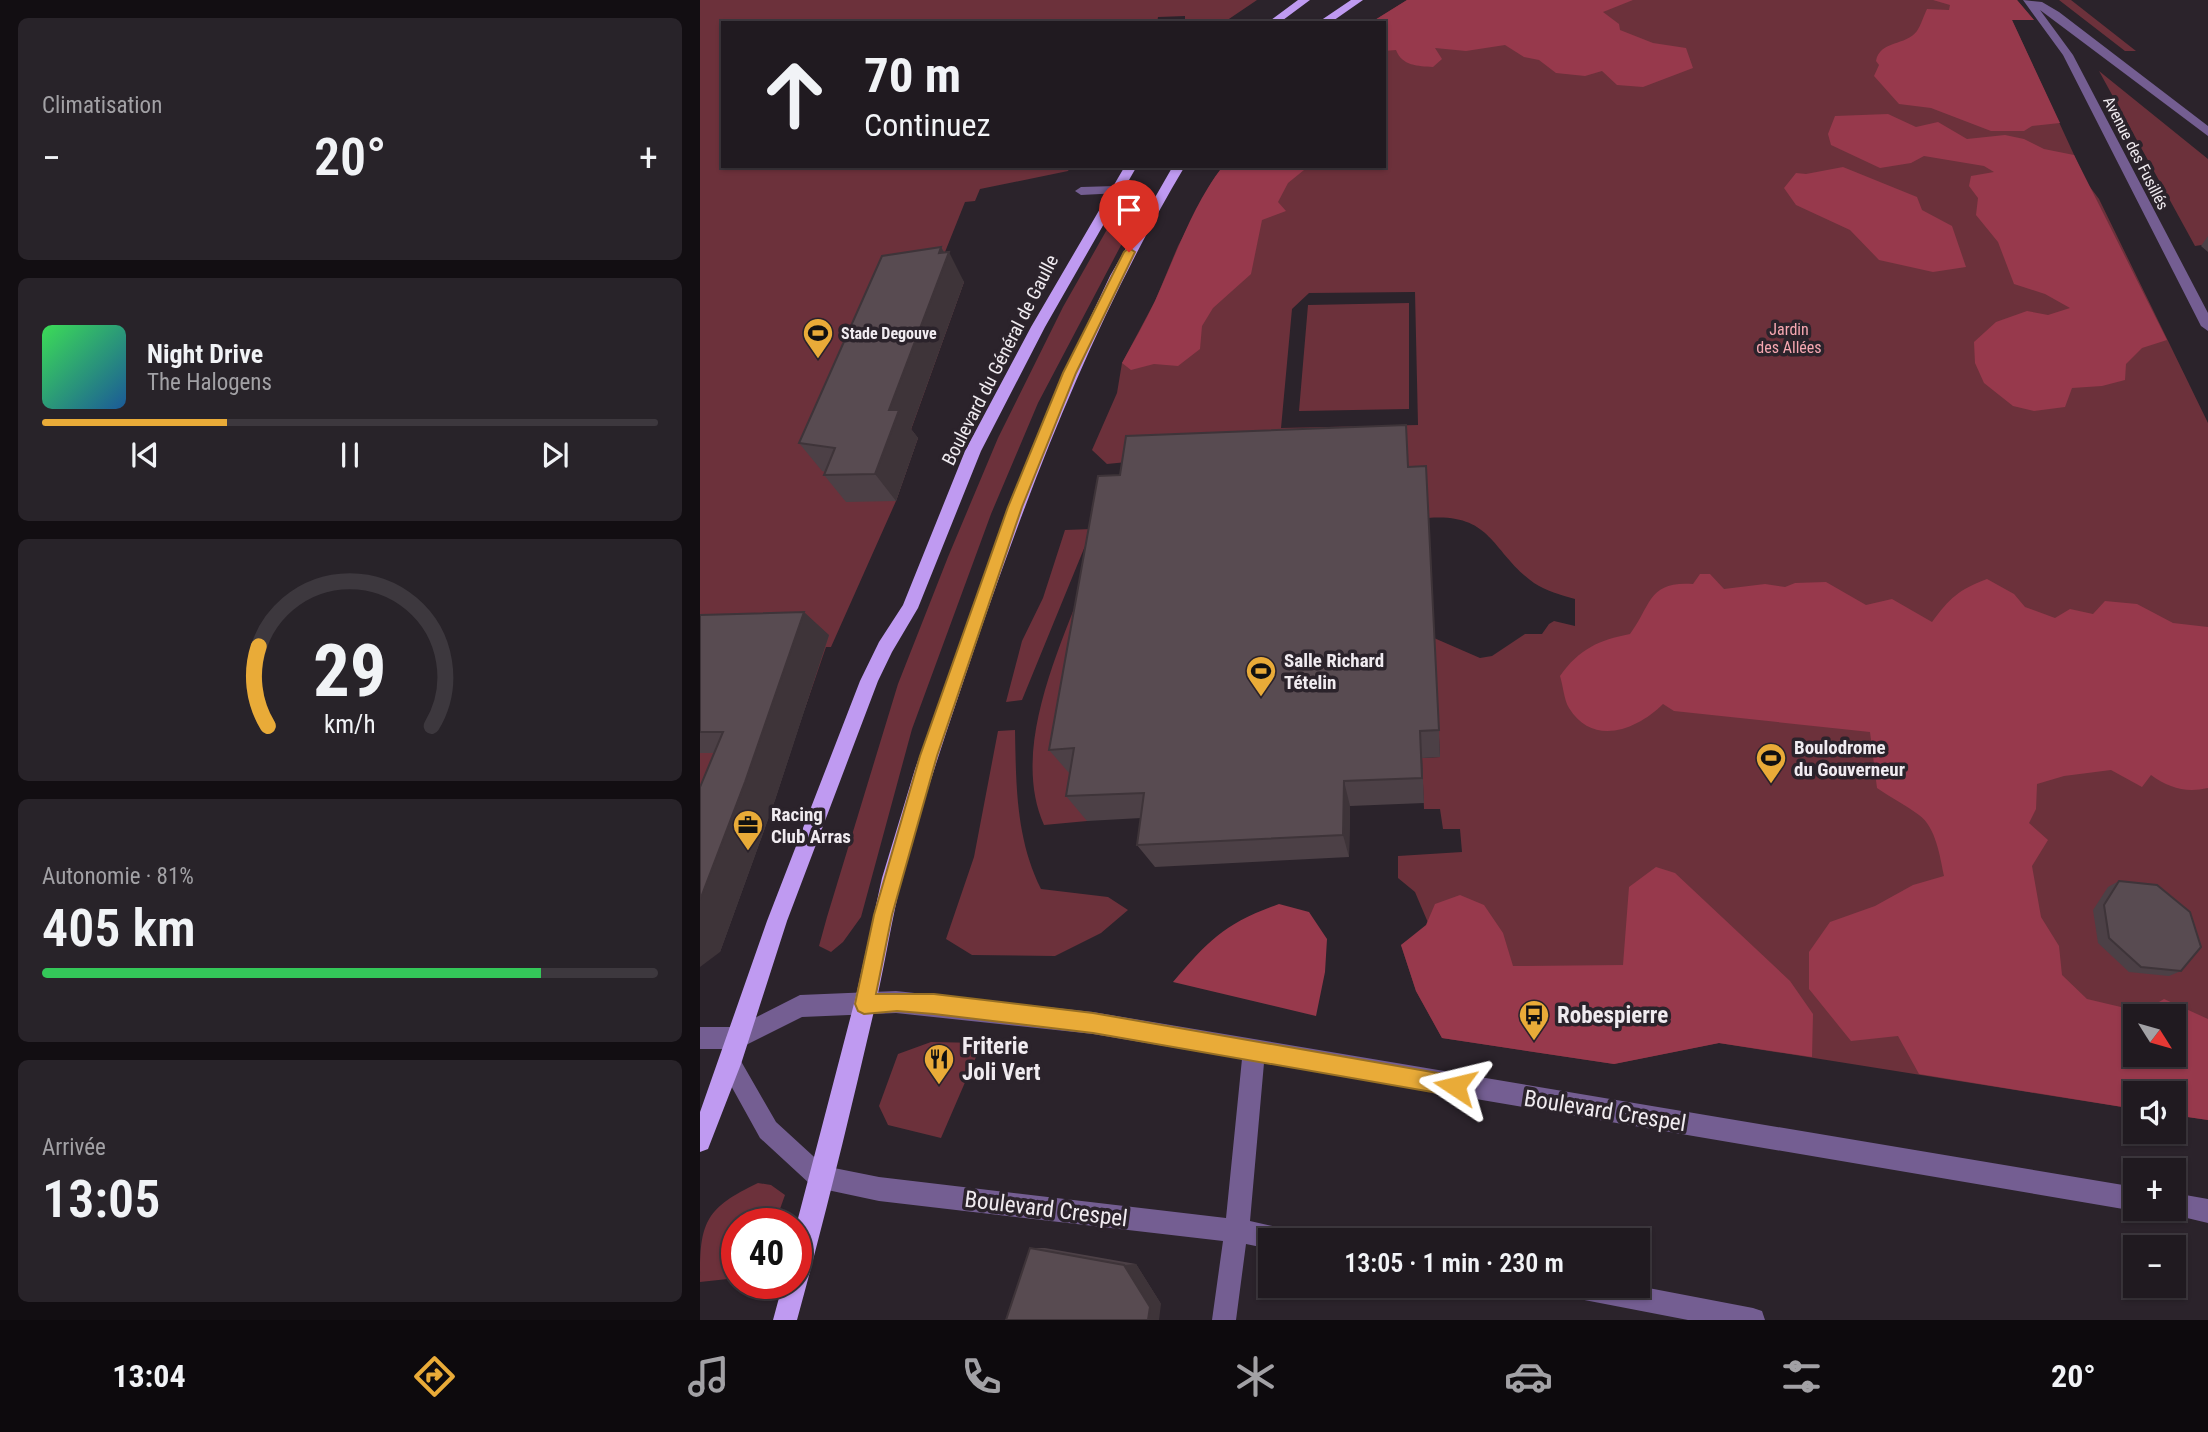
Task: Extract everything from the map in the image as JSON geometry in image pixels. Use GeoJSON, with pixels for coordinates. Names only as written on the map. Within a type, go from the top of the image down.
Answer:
{"type":"FeatureCollection","features":[{"type":"Feature","properties":{"kind":"main road"},"geometry":{"type":"LineString","coordinates":[[1275,21],[1305,0]]}},
{"type":"Feature","properties":{"kind":"main road"},"geometry":{"type":"LineString","coordinates":[[1325,21],[1358,0]]}},
{"type":"Feature","properties":{"kind":"main road","name":"Boulevard du Général de Gaulle"},"geometry":{"type":"LineString","coordinates":[[700,1141],[730,1064],[777,920],[884,647],[910,608],[973,452],[1038,327],[1130,168]]}},
{"type":"Feature","properties":{"kind":"main road"},"geometry":{"type":"LineString","coordinates":[[811,1208],[864,1004],[883,915],[928,756],[1015,507],[1069,373],[1129,252],[1178,168]]}},
{"type":"Feature","properties":{"kind":"main road"},"geometry":{"type":"LineString","coordinates":[[785,1320],[791,1299]]}},
{"type":"Feature","properties":{"kind":"street"},"geometry":{"type":"LineString","coordinates":[[2030,0],[2055,14],[2208,132]]}},
{"type":"Feature","properties":{"kind":"street","name":"Avenue des Fusillés"},"geometry":{"type":"LineString","coordinates":[[2030,0],[2068,55],[2208,326]]}},
{"type":"Feature","properties":{"kind":"street"},"geometry":{"type":"LineString","coordinates":[[1081,191],[1116,190]]}},
{"type":"Feature","properties":{"kind":"street","name":"Boulevard Crespel"},"geometry":{"type":"LineString","coordinates":[[738,1038],[800,1006],[897,1002],[1093,1023],[2123,1197]]}},
{"type":"Feature","properties":{"kind":"street"},"geometry":{"type":"LineString","coordinates":[[700,1038],[738,1038]]}},
{"type":"Feature","properties":{"kind":"street"},"geometry":{"type":"LineString","coordinates":[[1224,1320],[1237,1231],[1254,1051]]}},
{"type":"Feature","properties":{"kind":"street"},"geometry":{"type":"LineString","coordinates":[[730,1064],[768,1130],[818,1176]]}},
{"type":"Feature","properties":{"kind":"street","name":"Boulevard Crespel"},"geometry":{"type":"LineString","coordinates":[[818,1176],[879,1189],[1258,1235]]}},
{"type":"Feature","properties":{"kind":"street"},"geometry":{"type":"LineString","coordinates":[[2186,1208],[2208,1211]]}},
{"type":"Feature","properties":{"kind":"street"},"geometry":{"type":"LineString","coordinates":[[1637,1298],[1753,1320]]}},
{"type":"Feature","properties":{"kind":"green space","name":"Stade Degouve"},"geometry":{"type":"Polygon","coordinates":[[[700,0],[1257,0],[1226,21],[1185,21],[1185,16],[1158,17],[1157,21],[721,21],[721,168],[1070,168],[1068,171],[980,189],[975,201],[965,202],[935,277],[964,282],[908,438],[918,438],[896,501],[831,647],[826,647],[805,708],[700,887],[700,0]]]}},
{"type":"Feature","properties":{"kind":"green space","name":"Jardin des Allées"},"geometry":{"type":"Polygon","coordinates":[[[1407,0],[2017,0],[2034,20],[2012,20],[2087,183],[2099,199],[2208,423],[2208,1120],[2186,1117],[2186,1081],[2123,1081],[2123,1107],[1719,1043],[1614,1064],[1442,1038],[1416,991],[1401,945],[1429,925],[1415,892],[1398,878],[1398,856],[1462,852],[1460,829],[1443,829],[1440,809],[1424,809],[1422,758],[1440,757],[1434,638],[1480,658],[1492,656],[1525,634],[1542,634],[1554,621],[1575,626],[1575,599],[1534,583],[1479,528],[1449,518],[1428,518],[1410,502],[1407,460],[1147,460],[1107,464],[1092,450],[1117,393],[1122,363],[1155,301],[1178,246],[1222,168],[1386,168],[1386,21],[1373,21],[1407,0]],[[1415,292],[1309,293],[1292,309],[1281,428],[1418,425],[1415,292]]]}},
{"type":"Feature","properties":{"kind":"green space"},"geometry":{"type":"Polygon","coordinates":[[[2059,0],[2071,0],[2136,51],[2125,51],[2059,0]]]}},
{"type":"Feature","properties":{"kind":"green space"},"geometry":{"type":"Polygon","coordinates":[[[2099,71],[2208,159],[2208,244],[2195,246],[2099,71]]]}},
{"type":"Feature","properties":{"kind":"green space"},"geometry":{"type":"Polygon","coordinates":[[[1125,207],[1139,211],[1038,403],[991,514],[912,729],[861,917],[843,942],[831,952],[819,946],[827,917],[898,684],[948,557],[998,438],[1063,307],[1118,210],[1125,207]]]}},
{"type":"Feature","properties":{"kind":"green space"},"geometry":{"type":"Polygon","coordinates":[[[1409,303],[1409,409],[1299,411],[1308,305],[1409,303]]]}},
{"type":"Feature","properties":{"kind":"green space"},"geometry":{"type":"Polygon","coordinates":[[[1092,529],[1022,700],[1006,702],[1022,641],[1043,598],[1065,530],[1092,529]]]}},
{"type":"Feature","properties":{"kind":"green space"},"geometry":{"type":"Polygon","coordinates":[[[1087,575],[1095,775],[1087,821],[1044,825],[1035,795],[1033,764],[1036,732],[1053,666],[1087,575]]]}},
{"type":"Feature","properties":{"kind":"green space"},"geometry":{"type":"Polygon","coordinates":[[[1015,730],[1017,791],[1022,831],[1041,889],[1108,897],[1128,910],[1101,933],[1055,956],[972,955],[946,939],[974,857],[998,731],[1015,730]]]}},
{"type":"Feature","properties":{"kind":"green space"},"geometry":{"type":"Polygon","coordinates":[[[931,1042],[982,1043],[941,1138],[888,1125],[879,1106],[898,1054],[931,1042]]]}},
{"type":"Feature","properties":{"kind":"green space"},"geometry":{"type":"Polygon","coordinates":[[[758,1183],[771,1185],[785,1195],[780,1208],[721,1208],[721,1280],[700,1282],[701,1246],[708,1220],[715,1210],[758,1183]]]}},
{"type":"Feature","properties":{"kind":"shaded area"},"geometry":{"type":"Polygon","coordinates":[[[1407,0],[1633,0],[1603,12],[1619,24],[1620,30],[1653,43],[1686,48],[1693,68],[1643,87],[1617,85],[1602,71],[1585,76],[1556,73],[1539,60],[1524,57],[1505,45],[1466,51],[1435,48],[1442,59],[1433,67],[1416,65],[1402,59],[1396,50],[1386,51],[1386,21],[1373,21],[1407,0]]]}},
{"type":"Feature","properties":{"kind":"shaded area"},"geometry":{"type":"Polygon","coordinates":[[[1933,0],[2017,0],[2034,20],[2012,20],[2060,123],[2032,126],[2024,131],[1991,131],[1931,108],[1899,104],[1874,76],[1879,65],[1876,61],[1878,54],[1888,46],[1912,36],[1927,9],[1949,10],[1950,5],[1933,0]]]}},
{"type":"Feature","properties":{"kind":"shaded area"},"geometry":{"type":"Polygon","coordinates":[[[1888,114],[1916,127],[1938,122],[1967,139],[2005,135],[2024,139],[2044,149],[2074,155],[2167,340],[2142,348],[2126,364],[2125,380],[2102,386],[2072,388],[2065,407],[2034,411],[2013,406],[1984,383],[1975,363],[1974,342],[1996,322],[2027,311],[2048,315],[2070,308],[2045,294],[2014,284],[1998,242],[1976,215],[1978,198],[1969,186],[1971,176],[1994,172],[1984,166],[1924,156],[1911,163],[1880,168],[1831,145],[1828,134],[1835,116],[1888,114]]]}},
{"type":"Feature","properties":{"kind":"shaded area"},"geometry":{"type":"Polygon","coordinates":[[[1843,167],[1917,197],[1922,210],[1952,226],[1966,267],[1933,272],[1879,260],[1850,230],[1796,205],[1784,188],[1796,173],[1806,174],[1843,167]]]}},
{"type":"Feature","properties":{"kind":"shaded area"},"geometry":{"type":"Polygon","coordinates":[[[1222,168],[1304,168],[1288,183],[1278,202],[1286,211],[1262,220],[1251,274],[1213,308],[1202,326],[1200,349],[1178,366],[1154,364],[1131,370],[1122,363],[1155,301],[1193,214],[1222,168]]]}},
{"type":"Feature","properties":{"kind":"shaded area"},"geometry":{"type":"Polygon","coordinates":[[[1700,574],[1710,574],[1724,589],[1765,584],[1785,587],[1795,583],[1826,582],[1866,605],[1892,599],[1932,622],[1955,596],[1987,579],[2014,594],[2025,607],[2055,618],[2070,609],[2093,614],[2105,601],[2137,604],[2173,623],[2208,627],[2208,788],[2178,788],[2151,775],[2142,787],[2111,770],[2064,776],[2037,784],[2036,809],[2029,823],[2048,840],[2032,866],[2041,917],[2059,946],[2062,975],[2087,999],[2123,1008],[2123,1068],[2186,1068],[2186,1009],[2208,1019],[2208,1120],[2186,1117],[2186,1081],[2123,1081],[2123,1107],[1919,1074],[1898,1036],[1851,1041],[1809,989],[1809,952],[1830,922],[1875,906],[1913,885],[1944,876],[1930,827],[1914,811],[1877,788],[1870,732],[1674,711],[1663,704],[1641,721],[1615,730],[1602,731],[1579,720],[1569,708],[1560,676],[1590,647],[1630,634],[1653,597],[1667,586],[1693,584],[1700,574]]]}},
{"type":"Feature","properties":{"kind":"shaded area"},"geometry":{"type":"Polygon","coordinates":[[[1656,867],[1675,873],[1790,981],[1813,1014],[1812,1057],[1719,1043],[1614,1064],[1442,1038],[1416,991],[1401,945],[1426,925],[1435,904],[1460,895],[1484,905],[1503,933],[1513,966],[1623,965],[1629,887],[1656,867]]]}},
{"type":"Feature","properties":{"kind":"shaded area"},"geometry":{"type":"Polygon","coordinates":[[[1279,904],[1309,912],[1327,939],[1325,972],[1316,1016],[1173,982],[1219,934],[1245,918],[1279,904]]]}},
{"type":"Feature","properties":{"kind":"shaded area"},"geometry":{"type":"Polygon","coordinates":[[[2164,999],[2175,1004],[2156,1004],[2164,999]]]}},
{"type":"Feature","properties":{"kind":"building"},"geometry":{"type":"Polygon","coordinates":[[[941,247],[939,253],[949,252],[889,410],[899,410],[875,474],[824,475],[835,448],[799,443],[882,256],[941,247]]]}},
{"type":"Feature","properties":{"kind":"building","name":"Salle Richard Tételin"},"geometry":{"type":"Polygon","coordinates":[[[1406,425],[1408,467],[1426,466],[1439,730],[1420,731],[1422,778],[1344,781],[1343,835],[1137,845],[1144,793],[1066,796],[1074,748],[1049,750],[1098,476],[1120,475],[1126,436],[1406,425]]]}},
{"type":"Feature","properties":{"kind":"building"},"geometry":{"type":"Polygon","coordinates":[[[804,612],[745,782],[700,900],[700,787],[723,732],[700,732],[700,615],[804,612]]]}},
{"type":"Feature","properties":{"kind":"building"},"geometry":{"type":"Polygon","coordinates":[[[2119,881],[2157,885],[2190,912],[2201,947],[2181,971],[2141,967],[2109,938],[2104,905],[2119,881]]]}},
{"type":"Feature","properties":{"kind":"building"},"geometry":{"type":"Polygon","coordinates":[[[1030,1248],[1124,1265],[1150,1307],[1148,1320],[1006,1320],[1030,1248]]]}},
{"type":"Feature","properties":{"kind":"place","name":"Stade Degouve"},"geometry":{"type":"Point","coordinates":[818,360]}},
{"type":"Feature","properties":{"kind":"place","name":"Salle Richard Tételin"},"geometry":{"type":"Point","coordinates":[1261,698]}},
{"type":"Feature","properties":{"kind":"place","name":"Boulodrome du Gouverneur"},"geometry":{"type":"Point","coordinates":[1771,785]}},
{"type":"Feature","properties":{"kind":"place","name":"Racing Club Arras"},"geometry":{"type":"Point","coordinates":[748,852]}},
{"type":"Feature","properties":{"kind":"place","name":"Robespierre"},"geometry":{"type":"Point","coordinates":[1534,1042]}},
{"type":"Feature","properties":{"kind":"place","name":"Friterie Joli Vert"},"geometry":{"type":"Point","coordinates":[939,1086]}},
{"type":"Feature","properties":{"kind":"route"},"geometry":{"type":"LineString","coordinates":[[1129,252],[1069,373],[1015,507],[928,756],[883,915],[864,1004],[934,1004],[1093,1023],[1455,1086]]}}]}
